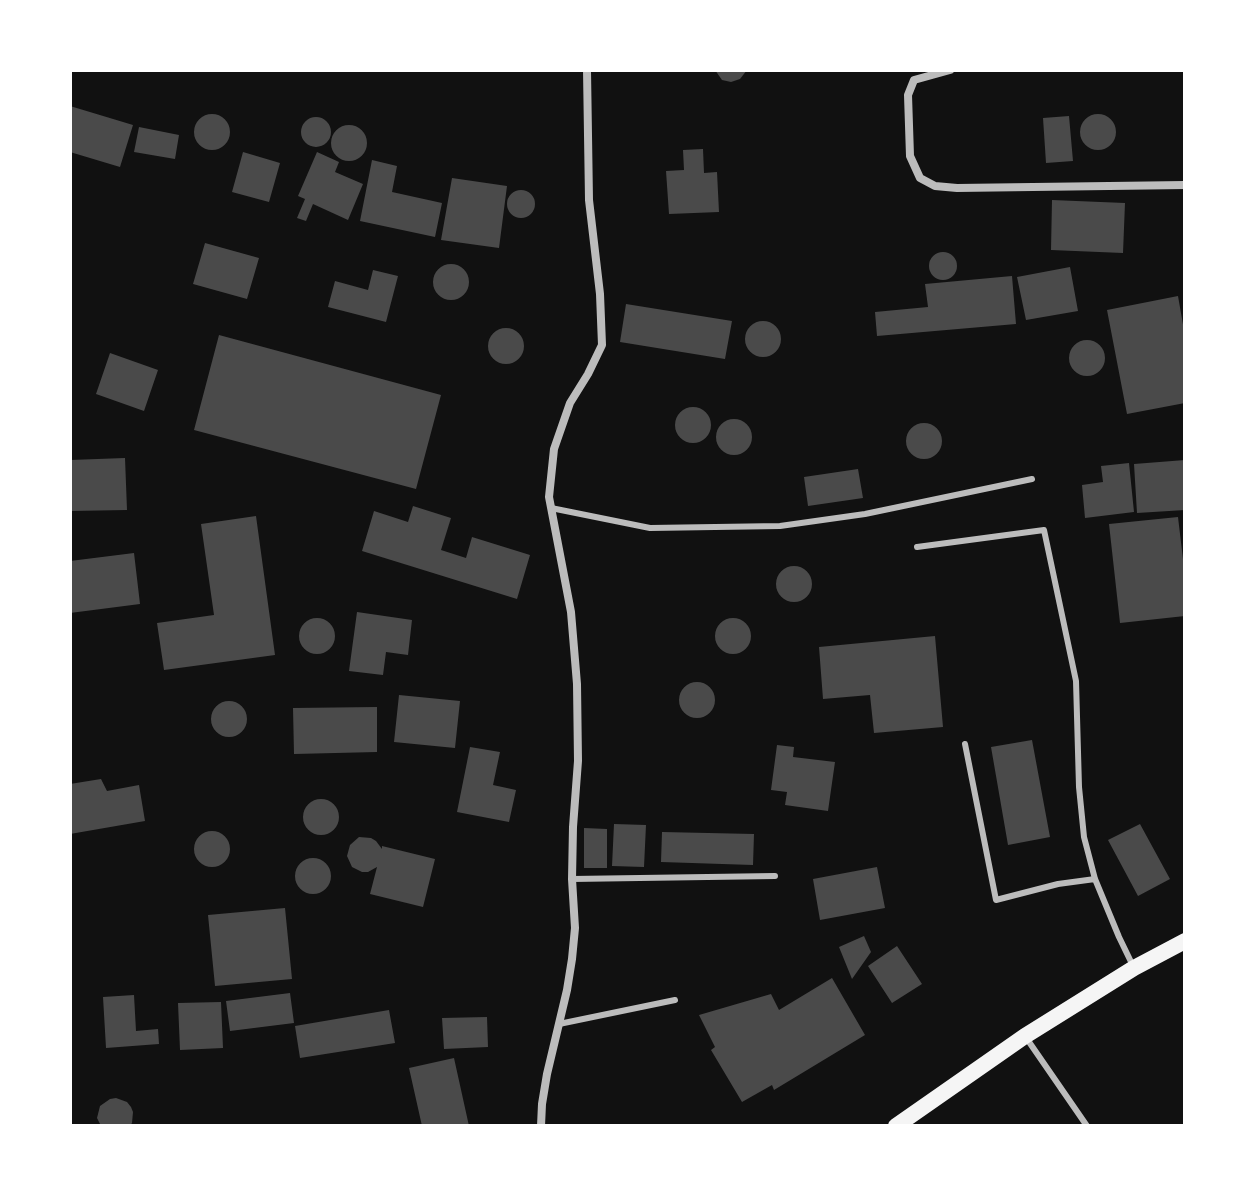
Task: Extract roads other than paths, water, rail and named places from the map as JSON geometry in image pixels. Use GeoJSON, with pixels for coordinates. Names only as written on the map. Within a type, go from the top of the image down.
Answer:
{"type":"FeatureCollection","features":[{"type":"Feature","properties":{"kind":"main road"},"geometry":{"type":"LineString","coordinates":[[896,1126],[1025,1036],[1134,968],[1185,941]]}},
{"type":"Feature","properties":{"kind":"street"},"geometry":{"type":"LineString","coordinates":[[541,1126],[542,1104],[572,959],[575,928],[572,879],[578,761],[577,684],[571,612],[549,497],[554,449],[570,403],[602,345],[600,294],[589,200],[587,70]]}},
{"type":"Feature","properties":{"kind":"street"},"geometry":{"type":"LineString","coordinates":[[950,70],[914,80],[908,95],[910,156],[920,178],[935,186],[1185,185]]}},
{"type":"Feature","properties":{"kind":"lane"},"geometry":{"type":"LineString","coordinates":[[551,508],[650,528],[780,526],[865,514],[1032,479]]}},
{"type":"Feature","properties":{"kind":"lane"},"geometry":{"type":"LineString","coordinates":[[917,547],[1044,530],[1076,681],[1079,787],[1084,837],[1095,879],[1134,968]]}},
{"type":"Feature","properties":{"kind":"lane"},"geometry":{"type":"LineString","coordinates":[[965,744],[996,900],[1058,884],[1095,879]]}},
{"type":"Feature","properties":{"kind":"lane"},"geometry":{"type":"LineString","coordinates":[[572,879],[775,876]]}},
{"type":"Feature","properties":{"kind":"lane"},"geometry":{"type":"LineString","coordinates":[[559,1024],[675,1000]]}},
{"type":"Feature","properties":{"kind":"lane"},"geometry":{"type":"LineString","coordinates":[[1025,1036],[1087,1126]]}}]}
